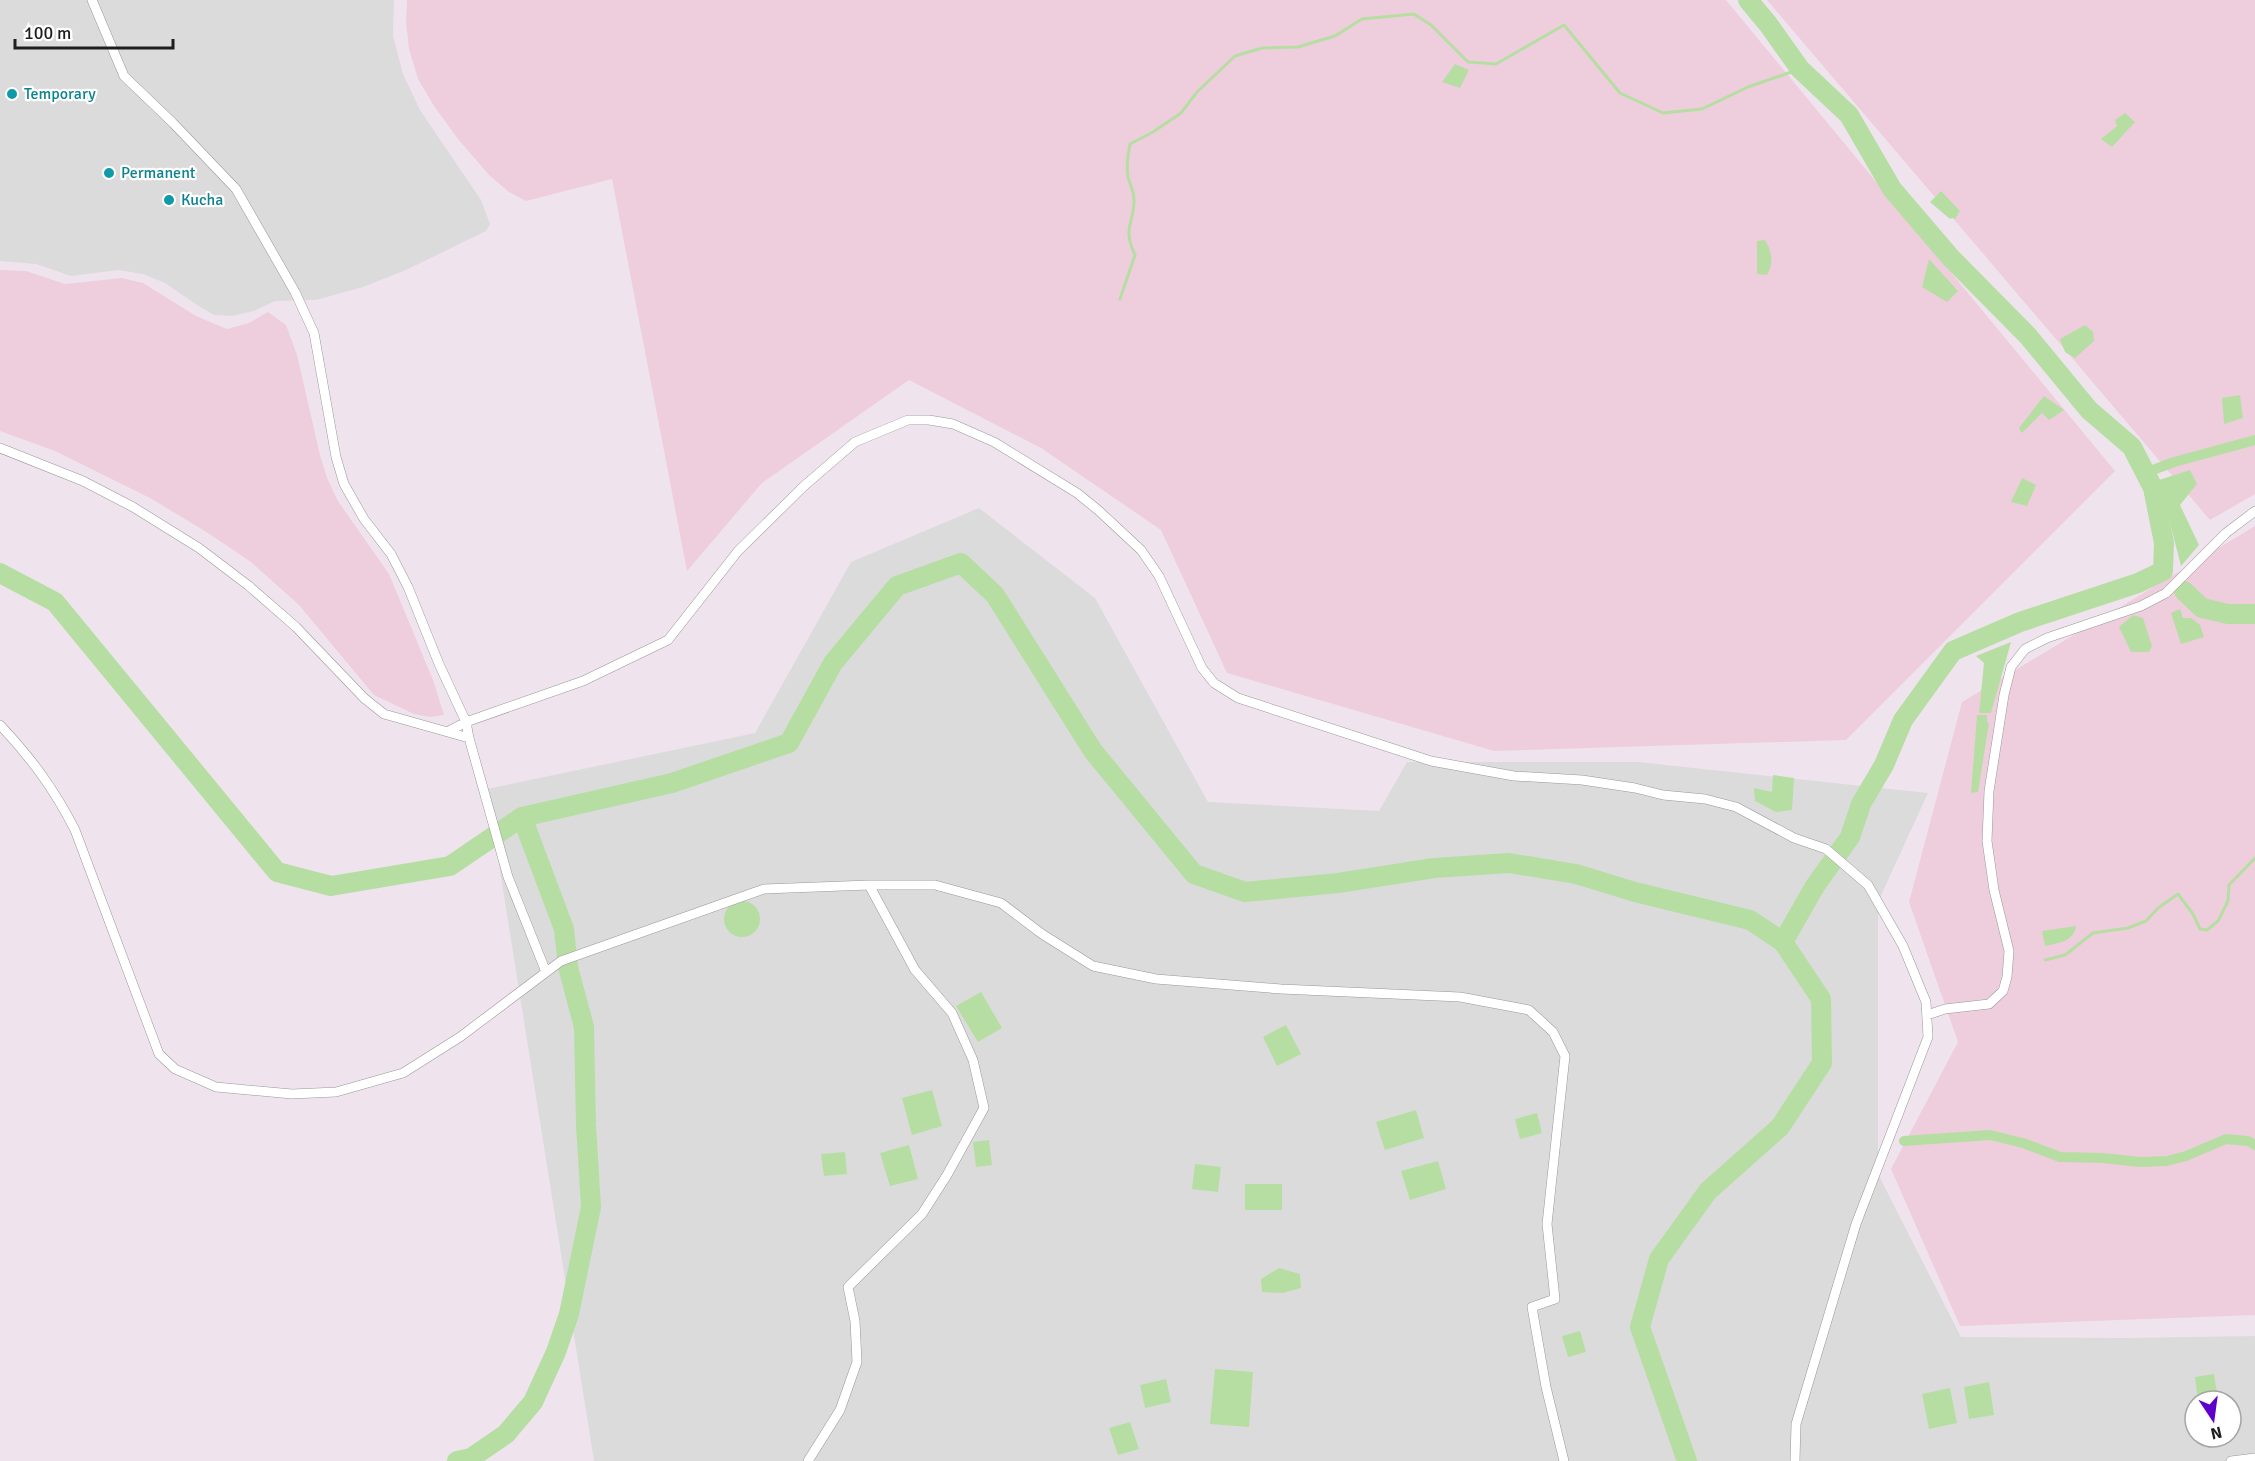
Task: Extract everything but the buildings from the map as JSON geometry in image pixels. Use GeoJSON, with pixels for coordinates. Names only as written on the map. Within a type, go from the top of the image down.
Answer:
{"type":"FeatureCollection","features":[{"type":"Feature","properties":{"kind":"street"},"geometry":{"type":"LineString","coordinates":[[92,0],[124,76],[236,189],[295,292],[314,333],[336,457],[344,484],[364,519],[395,562],[466,722],[508,877],[546,972]]}},
{"type":"Feature","properties":{"kind":"street"},"geometry":{"type":"LineString","coordinates":[[449,731],[466,722],[583,681],[668,640],[738,551],[804,486],[855,442],[908,420],[929,420],[953,424],[994,442],[1077,493],[1141,550],[1159,576],[1202,668],[1214,683],[1238,698],[1431,761],[1514,776],[1593,782],[1663,795],[1705,799],[1736,807],[1794,838],[1826,849],[1868,885],[1903,946],[1926,1002],[1928,1037],[1856,1224],[1796,1424],[1795,1461]]}},
{"type":"Feature","properties":{"kind":"street"},"geometry":{"type":"LineString","coordinates":[[0,448],[83,480],[133,507],[199,548],[249,586],[296,627],[364,698],[384,714],[469,738]]}},
{"type":"Feature","properties":{"kind":"street"},"geometry":{"type":"LineString","coordinates":[[1927,1016],[1945,1009],[1989,1004],[2003,991],[2007,977],[2009,951],[1994,890],[1987,841],[1989,791],[2004,695],[2011,667],[2025,649],[2047,638],[2141,606],[2166,592],[2226,533],[2255,511]]}},
{"type":"Feature","properties":{"kind":"street"},"geometry":{"type":"LineString","coordinates":[[0,726],[27,754],[57,796],[75,830],[159,1054],[175,1069],[216,1087],[292,1094],[336,1092],[403,1073],[460,1037],[561,961],[764,890],[869,885],[935,885],[1001,903],[1042,934],[1093,966],[1146,977],[1281,989],[1460,997],[1529,1010],[1553,1032],[1565,1056],[1547,1224],[1555,1299],[1532,1307],[1546,1387],[1564,1461]]}},
{"type":"Feature","properties":{"kind":"street"},"geometry":{"type":"LineString","coordinates":[[808,1461],[840,1410],[857,1362],[855,1321],[848,1287],[922,1214],[947,1175],[984,1108],[973,1060],[952,1012],[915,970],[869,885]]}},
{"type":"Feature","properties":{"kind":"street"},"geometry":{"type":"LineString","coordinates":[[2231,1461],[2255,1458]]}},
{"type":"Feature","properties":{"kind":"shaded area"},"geometry":{"type":"Polygon","coordinates":[[[0,0],[394,0],[393,36],[403,74],[420,110],[481,200],[490,224],[486,231],[406,270],[363,287],[316,300],[275,301],[254,311],[232,316],[214,315],[165,283],[143,274],[118,270],[71,276],[36,264],[0,261],[0,0]]]}},
{"type":"Feature","properties":{"kind":"shaded area"},"geometry":{"type":"Polygon","coordinates":[[[407,0],[1726,0],[2115,471],[1846,740],[1494,751],[1227,673],[1161,530],[1041,448],[909,380],[762,483],[687,571],[612,179],[526,201],[509,192],[490,176],[458,139],[418,79],[409,49],[406,22],[407,0]]]}},
{"type":"Feature","properties":{"kind":"shaded area"},"geometry":{"type":"Polygon","coordinates":[[[1767,0],[2255,0],[2255,494],[2210,520],[1767,0]]]}},
{"type":"Feature","properties":{"kind":"shaded area"},"geometry":{"type":"Polygon","coordinates":[[[1455,64],[1469,70],[1460,88],[1442,82],[1455,64]]]}},
{"type":"Feature","properties":{"kind":"shaded area"},"geometry":{"type":"Polygon","coordinates":[[[2125,113],[2135,122],[2112,147],[2101,139],[2117,126],[2115,120],[2125,113]]]}},
{"type":"Feature","properties":{"kind":"shaded area"},"geometry":{"type":"Polygon","coordinates":[[[1941,191],[1960,211],[1955,219],[1950,219],[1930,202],[1941,191]]]}},
{"type":"Feature","properties":{"kind":"shaded area"},"geometry":{"type":"Polygon","coordinates":[[[1765,240],[1771,257],[1771,266],[1767,275],[1757,274],[1757,241],[1765,240]]]}},
{"type":"Feature","properties":{"kind":"shaded area"},"geometry":{"type":"Polygon","coordinates":[[[1929,259],[1958,291],[1947,302],[1922,287],[1929,259]]]}},
{"type":"Feature","properties":{"kind":"shaded area"},"geometry":{"type":"Polygon","coordinates":[[[0,270],[26,271],[65,284],[122,278],[143,283],[196,316],[227,329],[249,323],[268,312],[286,325],[297,355],[327,478],[338,501],[389,574],[433,680],[444,715],[430,717],[414,714],[374,695],[299,605],[251,562],[208,533],[150,498],[55,451],[0,431],[0,270]]]}},
{"type":"Feature","properties":{"kind":"shaded area"},"geometry":{"type":"Polygon","coordinates":[[[2085,325],[2093,332],[2094,341],[2075,358],[2065,352],[2060,339],[2085,325]]]}},
{"type":"Feature","properties":{"kind":"shaded area"},"geometry":{"type":"Polygon","coordinates":[[[2240,395],[2243,418],[2224,424],[2222,398],[2240,395]]]}},
{"type":"Feature","properties":{"kind":"shaded area"},"geometry":{"type":"Polygon","coordinates":[[[2044,396],[2064,410],[2049,420],[2042,413],[2022,433],[2019,428],[2044,396]]]}},
{"type":"Feature","properties":{"kind":"shaded area"},"geometry":{"type":"Polygon","coordinates":[[[2190,470],[2197,484],[2180,505],[2199,545],[2181,566],[2159,480],[2190,470]]]}},
{"type":"Feature","properties":{"kind":"shaded area"},"geometry":{"type":"Polygon","coordinates":[[[2022,478],[2036,485],[2027,506],[2011,502],[2022,478]]]}},
{"type":"Feature","properties":{"kind":"shaded area"},"geometry":{"type":"Polygon","coordinates":[[[979,508],[1095,598],[1208,802],[1379,811],[1407,762],[1638,762],[1928,793],[1878,902],[1878,1174],[1961,1337],[2255,1336],[2255,1461],[594,1461],[487,789],[755,733],[851,562],[979,508]]]}},
{"type":"Feature","properties":{"kind":"shaded area"},"geometry":{"type":"Polygon","coordinates":[[[2255,526],[2255,1315],[1960,1326],[1891,1169],[1958,1042],[1909,902],[1962,702],[2255,526]]]}},
{"type":"Feature","properties":{"kind":"shaded area"},"geometry":{"type":"Polygon","coordinates":[[[2180,609],[2183,618],[2191,618],[2200,625],[2204,637],[2181,644],[2171,613],[2180,609]]]}},
{"type":"Feature","properties":{"kind":"shaded area"},"geometry":{"type":"Polygon","coordinates":[[[2133,615],[2143,618],[2152,646],[2149,652],[2131,652],[2119,627],[2133,615]]]}},
{"type":"Feature","properties":{"kind":"shaded area"},"geometry":{"type":"Polygon","coordinates":[[[2011,642],[1991,713],[1979,713],[1984,663],[1976,656],[2011,642]]]}},
{"type":"Feature","properties":{"kind":"shaded area"},"geometry":{"type":"Polygon","coordinates":[[[1977,715],[1987,715],[1989,723],[1978,792],[1971,793],[1977,715]]]}},
{"type":"Feature","properties":{"kind":"shaded area"},"geometry":{"type":"Polygon","coordinates":[[[1773,775],[1794,778],[1792,810],[1776,812],[1755,801],[1754,788],[1772,792],[1773,775]]]}},
{"type":"Feature","properties":{"kind":"shaded area"},"geometry":{"type":"Polygon","coordinates":[[[742,901],[755,906],[760,919],[755,932],[742,937],[729,932],[724,919],[729,906],[742,901]]]}},
{"type":"Feature","properties":{"kind":"shaded area"},"geometry":{"type":"Polygon","coordinates":[[[2076,926],[2069,939],[2045,946],[2042,931],[2076,926]]]}},
{"type":"Feature","properties":{"kind":"shaded area"},"geometry":{"type":"Polygon","coordinates":[[[981,992],[1002,1028],[978,1042],[956,1006],[981,992]]]}},
{"type":"Feature","properties":{"kind":"shaded area"},"geometry":{"type":"Polygon","coordinates":[[[1286,1025],[1301,1054],[1277,1066],[1263,1037],[1286,1025]]]}},
{"type":"Feature","properties":{"kind":"shaded area"},"geometry":{"type":"Polygon","coordinates":[[[932,1090],[942,1126],[912,1135],[902,1098],[932,1090]]]}},
{"type":"Feature","properties":{"kind":"shaded area"},"geometry":{"type":"Polygon","coordinates":[[[1416,1110],[1424,1138],[1385,1150],[1376,1122],[1416,1110]]]}},
{"type":"Feature","properties":{"kind":"shaded area"},"geometry":{"type":"Polygon","coordinates":[[[1537,1113],[1542,1133],[1520,1139],[1515,1119],[1537,1113]]]}},
{"type":"Feature","properties":{"kind":"shaded area"},"geometry":{"type":"Polygon","coordinates":[[[989,1140],[992,1165],[976,1167],[973,1142],[989,1140]]]}},
{"type":"Feature","properties":{"kind":"shaded area"},"geometry":{"type":"Polygon","coordinates":[[[909,1145],[918,1179],[890,1186],[880,1153],[909,1145]]]}},
{"type":"Feature","properties":{"kind":"shaded area"},"geometry":{"type":"Polygon","coordinates":[[[845,1152],[847,1174],[824,1176],[821,1154],[845,1152]]]}},
{"type":"Feature","properties":{"kind":"shaded area"},"geometry":{"type":"Polygon","coordinates":[[[1438,1161],[1446,1189],[1410,1200],[1401,1171],[1438,1161]]]}},
{"type":"Feature","properties":{"kind":"shaded area"},"geometry":{"type":"Polygon","coordinates":[[[1195,1164],[1221,1167],[1218,1192],[1192,1189],[1195,1164]]]}},
{"type":"Feature","properties":{"kind":"shaded area"},"geometry":{"type":"Polygon","coordinates":[[[1245,1184],[1282,1184],[1282,1210],[1245,1210],[1245,1184]]]}},
{"type":"Feature","properties":{"kind":"shaded area"},"geometry":{"type":"Polygon","coordinates":[[[1279,1268],[1300,1274],[1301,1288],[1283,1293],[1262,1292],[1261,1279],[1279,1268]]]}},
{"type":"Feature","properties":{"kind":"shaded area"},"geometry":{"type":"Polygon","coordinates":[[[1580,1331],[1586,1352],[1568,1357],[1562,1336],[1580,1331]]]}},
{"type":"Feature","properties":{"kind":"shaded area"},"geometry":{"type":"Polygon","coordinates":[[[1215,1369],[1253,1372],[1249,1427],[1210,1424],[1215,1369]]]}},
{"type":"Feature","properties":{"kind":"shaded area"},"geometry":{"type":"Polygon","coordinates":[[[2214,1374],[2216,1389],[2196,1389],[2195,1377],[2214,1374]]]}},
{"type":"Feature","properties":{"kind":"shaded area"},"geometry":{"type":"Polygon","coordinates":[[[1166,1379],[1171,1402],[1145,1408],[1140,1385],[1166,1379]]]}},
{"type":"Feature","properties":{"kind":"shaded area"},"geometry":{"type":"Polygon","coordinates":[[[1989,1382],[1994,1415],[1969,1419],[1964,1387],[1989,1382]]]}},
{"type":"Feature","properties":{"kind":"shaded area"},"geometry":{"type":"Polygon","coordinates":[[[1950,1388],[1957,1423],[1929,1429],[1922,1394],[1950,1388]]]}},
{"type":"Feature","properties":{"kind":"shaded area"},"geometry":{"type":"Polygon","coordinates":[[[1130,1422],[1139,1449],[1118,1455],[1109,1428],[1130,1422]]]}},
{"type":"Feature","properties":{"kind":"waterway"},"geometry":{"type":"LineString","coordinates":[[1748,0],[1800,69],[1849,115],[1892,189],[1951,258],[2028,336],[2089,410],[2132,447],[2153,488],[2164,543],[2163,571],[2138,583],[2020,622],[1953,651],[1903,720],[1884,765],[1861,804],[1850,837],[1815,886],[1783,942]]}},
{"type":"Feature","properties":{"kind":"waterway"},"geometry":{"type":"LineString","coordinates":[[1120,299],[1135,255],[1129,238],[1134,208],[1127,173],[1130,144],[1181,113],[1197,92],[1235,56],[1262,48],[1298,47],[1335,36],[1362,19],[1414,14],[1431,25],[1468,62],[1496,64],[1564,25],[1620,93],[1663,113],[1702,109],[1748,87],[1800,69]]}},
{"type":"Feature","properties":{"kind":"waterway"},"geometry":{"type":"LineString","coordinates":[[2145,473],[2174,462],[2255,440]]}},
{"type":"Feature","properties":{"kind":"waterway"},"geometry":{"type":"LineString","coordinates":[[0,573],[55,602],[277,872],[331,886],[450,866],[522,817],[672,783],[789,743],[833,663],[897,586],[961,563],[995,595],[1093,751],[1194,874],[1245,892],[1338,883],[1434,868],[1509,863],[1576,874],[1635,892],[1750,920],[1783,942],[1821,999],[1822,1063],[1780,1127],[1708,1191],[1659,1259],[1640,1327],[1687,1461]]}},
{"type":"Feature","properties":{"kind":"waterway"},"geometry":{"type":"LineString","coordinates":[[2184,591],[2202,608],[2228,614],[2255,614]]}},
{"type":"Feature","properties":{"kind":"waterway"},"geometry":{"type":"LineString","coordinates":[[457,1461],[471,1458],[506,1434],[533,1402],[556,1352],[569,1314],[591,1207],[586,1125],[584,1027],[568,967],[564,929],[522,817]]}},
{"type":"Feature","properties":{"kind":"waterway"},"geometry":{"type":"LineString","coordinates":[[2045,960],[2065,955],[2093,933],[2128,928],[2146,921],[2158,908],[2178,894],[2193,914],[2200,929],[2207,930],[2218,921],[2228,901],[2229,885],[2255,858]]}},
{"type":"Feature","properties":{"kind":"waterway"},"geometry":{"type":"LineString","coordinates":[[1904,1141],[1990,1135],[2023,1143],[2060,1157],[2140,1162],[2167,1161],[2186,1156],[2226,1139],[2248,1141],[2255,1145]]}},
{"type":"Feature","properties":{"kind":"place","name":"Temporary"},"geometry":{"type":"Point","coordinates":[12,94]}},
{"type":"Feature","properties":{"kind":"place","name":"Permanent"},"geometry":{"type":"Point","coordinates":[109,173]}},
{"type":"Feature","properties":{"kind":"place","name":"Kucha"},"geometry":{"type":"Point","coordinates":[169,200]}}]}
